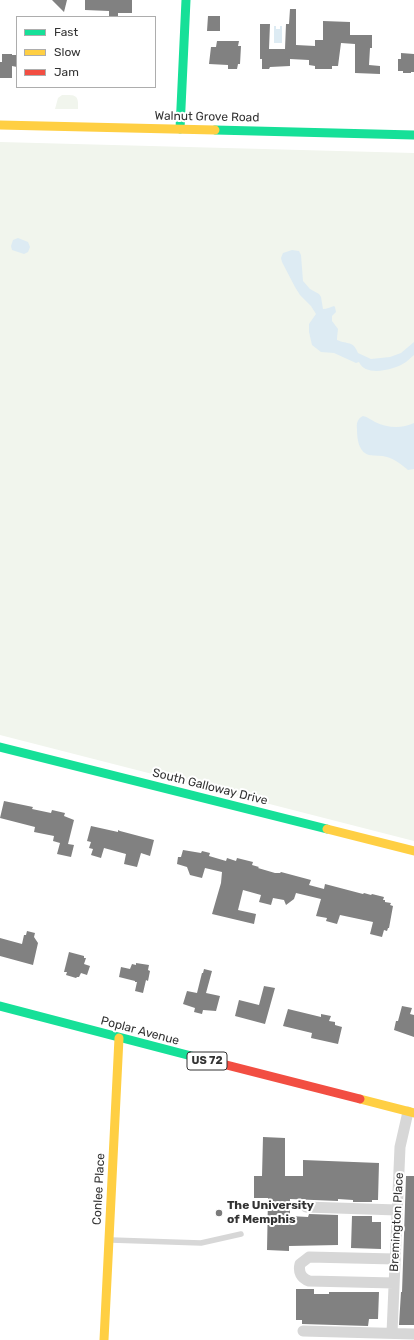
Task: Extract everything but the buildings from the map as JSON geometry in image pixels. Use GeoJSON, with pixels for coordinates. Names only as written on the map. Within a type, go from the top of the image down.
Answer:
{"type":"FeatureCollection","features":[{"type":"Feature","properties":{"kind":"street"},"geometry":{"type":"LineString","coordinates":[[180,129],[186,0]]}},
{"type":"Feature","properties":{"kind":"street","name":"Walnut Grove Road"},"geometry":{"type":"LineString","coordinates":[[0,125],[414,135]]}},
{"type":"Feature","properties":{"kind":"street","name":"South Galloway Drive"},"geometry":{"type":"LineString","coordinates":[[0,747],[414,850]]}},
{"type":"Feature","properties":{"kind":"street","name":"Poplar Avenue"},"geometry":{"type":"LineString","coordinates":[[0,1006],[411,1113]]}},
{"type":"Feature","properties":{"kind":"street","name":"Conlee Place"},"geometry":{"type":"LineString","coordinates":[[104,1340],[119,1038]]}},
{"type":"Feature","properties":{"kind":"street","name":"Bremington Place"},"geometry":{"type":"LineString","coordinates":[[392,1333],[400,1147],[411,1113]]}},
{"type":"Feature","properties":{"kind":"street"},"geometry":{"type":"LineString","coordinates":[[306,1207],[397,1210]]}},
{"type":"Feature","properties":{"kind":"street"},"geometry":{"type":"LineString","coordinates":[[394,1283],[309,1281],[305,1280],[300,1274],[299,1269],[303,1260],[309,1257],[395,1259]]}},
{"type":"Feature","properties":{"kind":"street"},"geometry":{"type":"LineString","coordinates":[[304,1332],[414,1334]]}},
{"type":"Feature","properties":{"kind":"lane"},"geometry":{"type":"LineString","coordinates":[[109,1240],[201,1243],[241,1234]]}},
{"type":"Feature","properties":{"kind":"shaded area"},"geometry":{"type":"Polygon","coordinates":[[[274,26],[276,26],[276,29],[280,29],[280,26],[282,26],[282,43],[274,43],[274,26]]]}},
{"type":"Feature","properties":{"kind":"shaded area"},"geometry":{"type":"Polygon","coordinates":[[[62,95],[75,96],[78,100],[78,109],[55,109],[58,98],[62,95]]]}},
{"type":"Feature","properties":{"kind":"shaded area"},"geometry":{"type":"Polygon","coordinates":[[[0,142],[414,153],[414,841],[0,735],[0,142]]]}},
{"type":"Feature","properties":{"kind":"shaded area"},"geometry":{"type":"Polygon","coordinates":[[[18,238],[28,242],[30,247],[28,252],[24,254],[12,250],[11,246],[13,240],[18,238]]]}},
{"type":"Feature","properties":{"kind":"shaded area"},"geometry":{"type":"Polygon","coordinates":[[[292,250],[299,251],[301,255],[303,281],[310,289],[319,294],[323,309],[335,307],[336,312],[332,316],[332,321],[338,329],[337,340],[352,344],[358,353],[371,359],[390,357],[401,353],[414,342],[414,355],[401,365],[381,371],[374,371],[363,367],[359,362],[356,363],[334,353],[321,352],[312,345],[309,324],[316,314],[295,287],[281,258],[283,253],[292,250]]]}},
{"type":"Feature","properties":{"kind":"shaded area"},"geometry":{"type":"Polygon","coordinates":[[[363,416],[390,427],[399,427],[414,423],[414,469],[408,470],[390,458],[369,455],[362,451],[358,440],[357,423],[363,416]]]}},
{"type":"Feature","properties":{"kind":"traffic: fast"},"geometry":{"type":"LineString","coordinates":[[180,129],[186,0]]}},
{"type":"Feature","properties":{"kind":"traffic: fast"},"geometry":{"type":"LineString","coordinates":[[215,130],[414,135]]}},
{"type":"Feature","properties":{"kind":"traffic: fast"},"geometry":{"type":"LineString","coordinates":[[0,747],[327,829]]}},
{"type":"Feature","properties":{"kind":"traffic: fast"},"geometry":{"type":"LineString","coordinates":[[0,1006],[199,1058]]}},
{"type":"Feature","properties":{"kind":"traffic: slow"},"geometry":{"type":"LineString","coordinates":[[0,125],[215,130]]}},
{"type":"Feature","properties":{"kind":"traffic: slow"},"geometry":{"type":"LineString","coordinates":[[327,829],[414,851]]}},
{"type":"Feature","properties":{"kind":"traffic: slow"},"geometry":{"type":"LineString","coordinates":[[104,1340],[119,1038]]}},
{"type":"Feature","properties":{"kind":"traffic: slow"},"geometry":{"type":"LineString","coordinates":[[360,1099],[414,1113]]}},
{"type":"Feature","properties":{"kind":"traffic: jam"},"geometry":{"type":"LineString","coordinates":[[199,1058],[360,1099]]}},
{"type":"Feature","properties":{"kind":"place","name":"The University of Memphis"},"geometry":{"type":"Point","coordinates":[219,1213]}}]}
